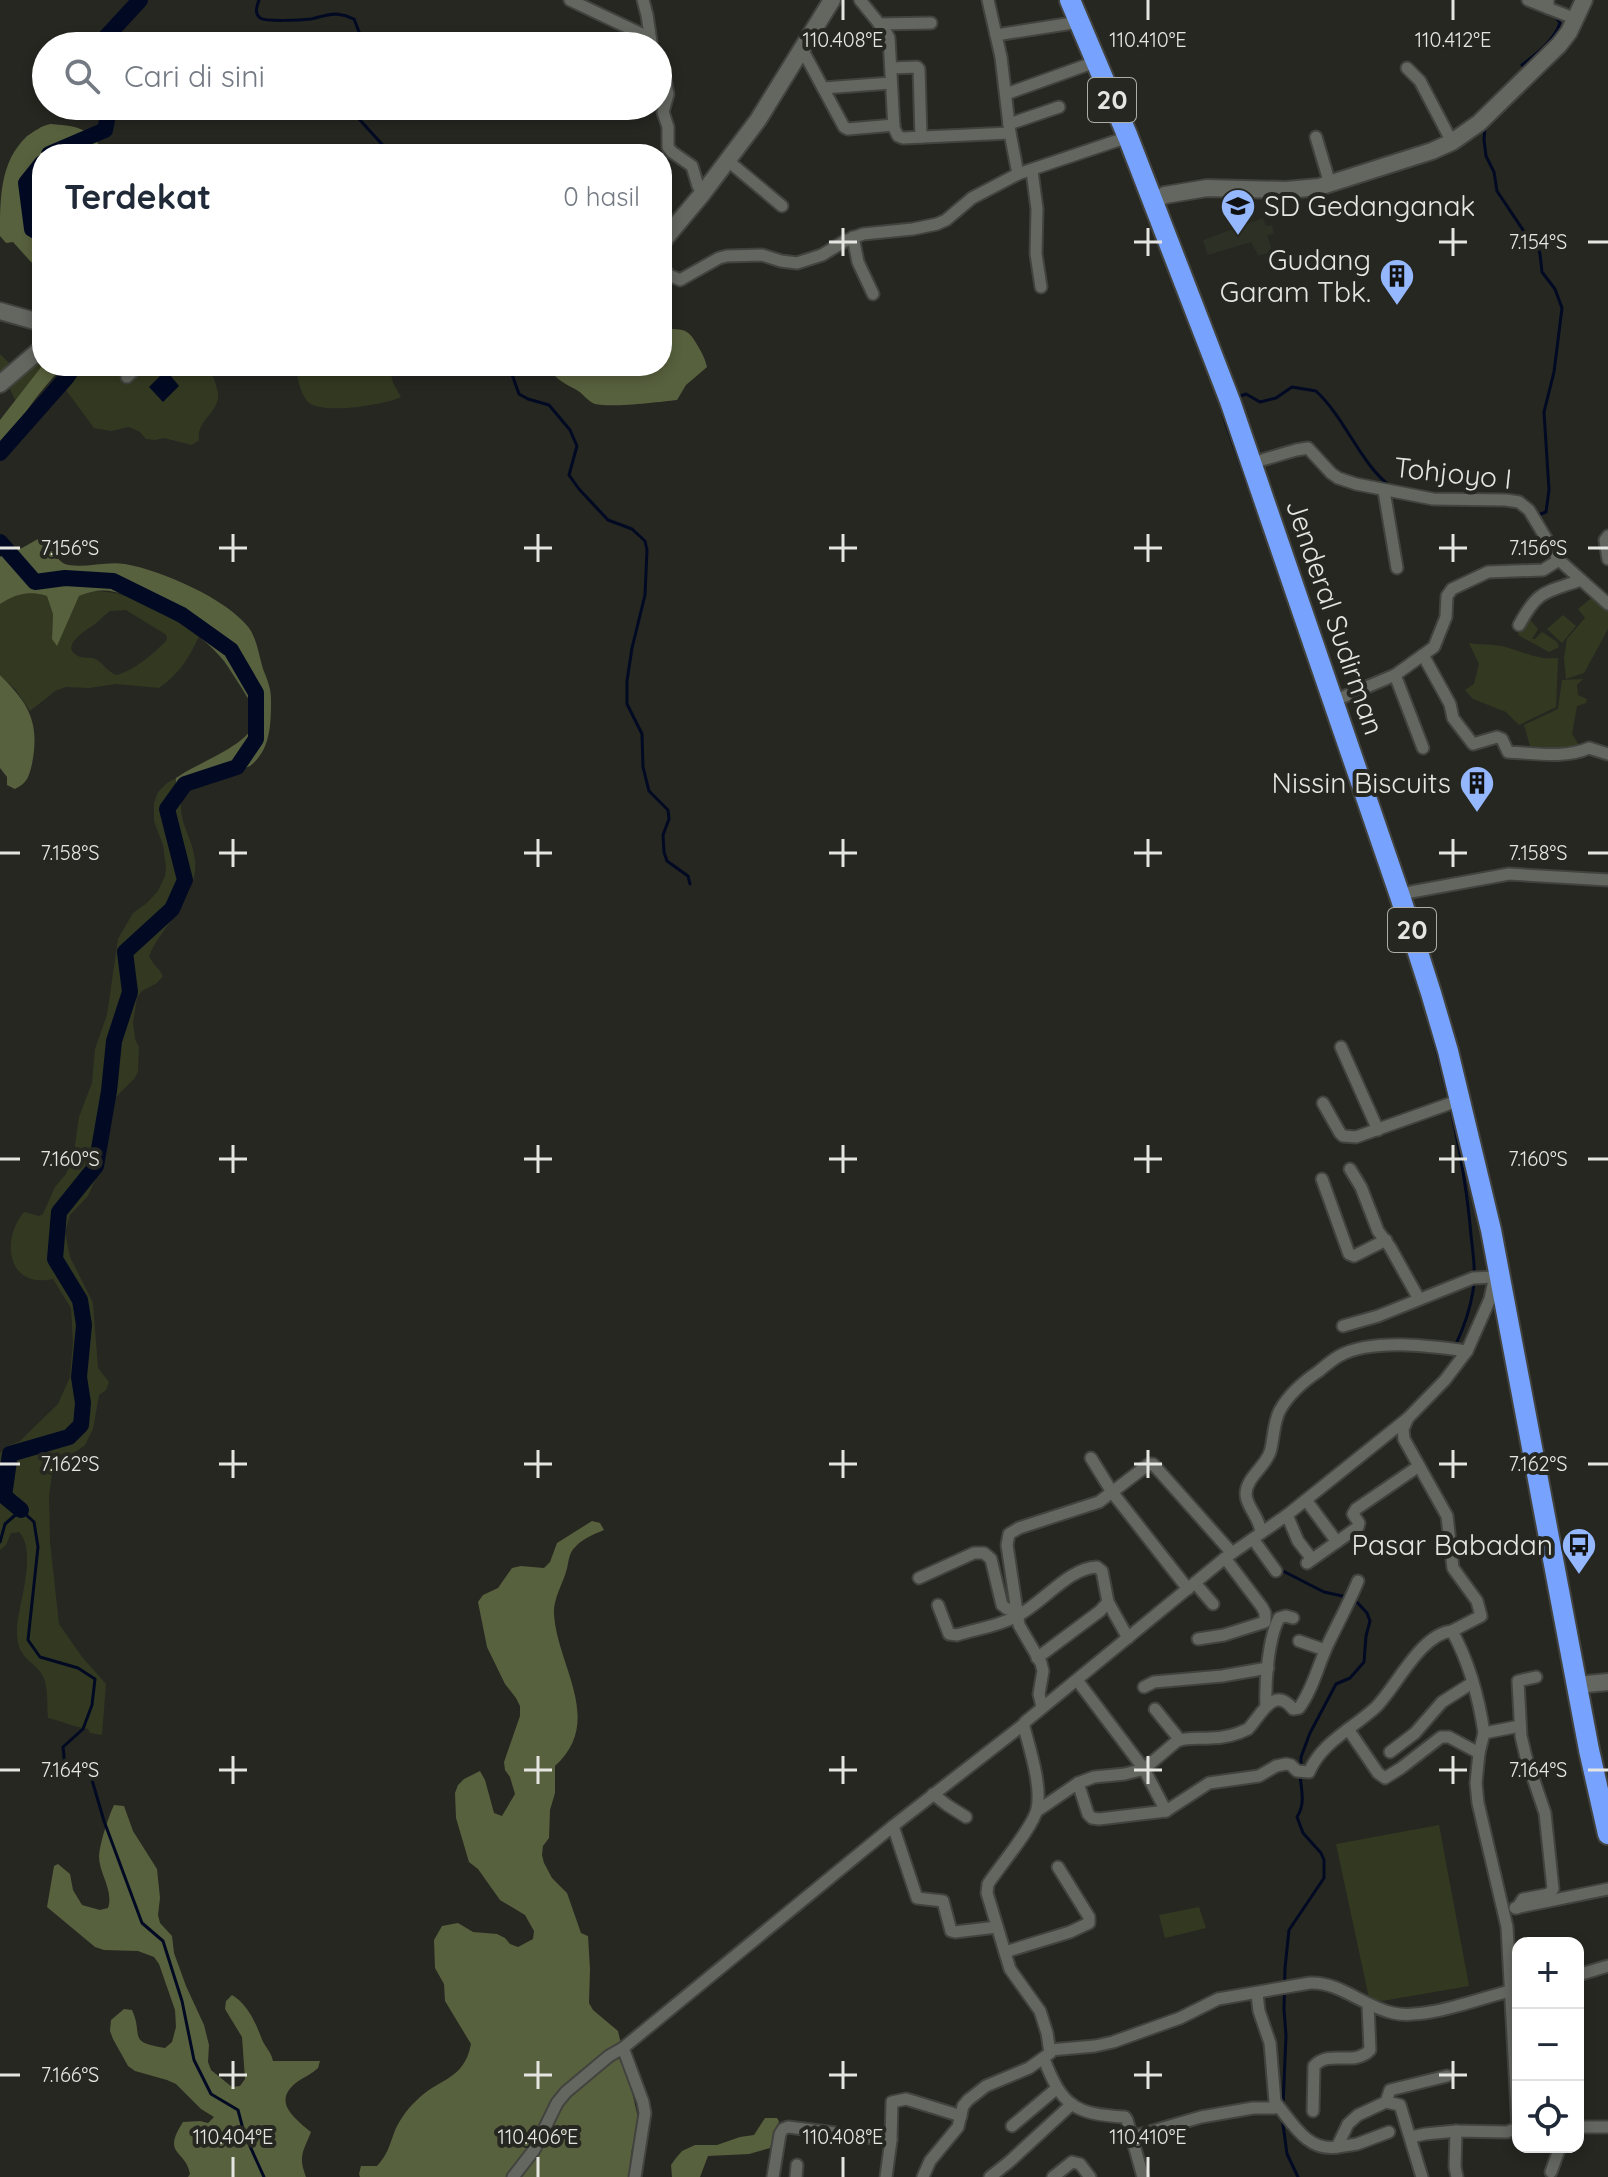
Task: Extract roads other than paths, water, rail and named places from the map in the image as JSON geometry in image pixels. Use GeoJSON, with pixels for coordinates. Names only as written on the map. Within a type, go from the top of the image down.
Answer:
{"type":"FeatureCollection","features":[{"type":"Feature","properties":{"kind":"highway","name":"Jenderal Sudirman"},"geometry":{"type":"LineString","coordinates":[[1070,0],[1128,137],[1159,198]]}},
{"type":"Feature","properties":{"kind":"highway","name":"Jenderal Sudirman"},"geometry":{"type":"LineString","coordinates":[[1082,0],[1159,198],[1230,401],[1254,448],[1454,1027],[1496,1205],[1544,1443],[1599,1683],[1608,1784]]}},
{"type":"Feature","properties":{"kind":"highway","name":"Jenderal Sudirman"},"geometry":{"type":"LineString","coordinates":[[1312,623],[1343,697],[1406,894],[1460,1100],[1491,1230],[1580,1709],[1608,1834]]}},
{"type":"Feature","properties":{"kind":"street"},"geometry":{"type":"LineString","coordinates":[[570,0],[632,32]]}},
{"type":"Feature","properties":{"kind":"street"},"geometry":{"type":"LineString","coordinates":[[643,0],[650,32]]}},
{"type":"Feature","properties":{"kind":"street"},"geometry":{"type":"LineString","coordinates":[[672,230],[758,120],[832,0]]}},
{"type":"Feature","properties":{"kind":"street"},"geometry":{"type":"LineString","coordinates":[[860,0],[889,38],[894,125],[898,136],[921,137],[1010,128],[1059,107]]}},
{"type":"Feature","properties":{"kind":"street"},"geometry":{"type":"LineString","coordinates":[[988,0],[1018,174]]}},
{"type":"Feature","properties":{"kind":"street"},"geometry":{"type":"LineString","coordinates":[[1528,0],[1548,4],[1576,19]]}},
{"type":"Feature","properties":{"kind":"street"},"geometry":{"type":"LineString","coordinates":[[1159,198],[1207,188],[1286,190],[1319,187],[1452,142],[1479,123],[1551,52],[1569,32],[1584,0]]}},
{"type":"Feature","properties":{"kind":"street"},"geometry":{"type":"LineString","coordinates":[[996,35],[1079,22]]}},
{"type":"Feature","properties":{"kind":"street"},"geometry":{"type":"LineString","coordinates":[[879,24],[931,23]]}},
{"type":"Feature","properties":{"kind":"street"},"geometry":{"type":"LineString","coordinates":[[802,49],[845,128],[894,125]]}},
{"type":"Feature","properties":{"kind":"street"},"geometry":{"type":"LineString","coordinates":[[1006,94],[1095,62]]}},
{"type":"Feature","properties":{"kind":"street"},"geometry":{"type":"LineString","coordinates":[[891,68],[919,69],[921,137]]}},
{"type":"Feature","properties":{"kind":"street"},"geometry":{"type":"LineString","coordinates":[[1407,68],[1420,81],[1452,142]]}},
{"type":"Feature","properties":{"kind":"street"},"geometry":{"type":"LineString","coordinates":[[823,88],[891,83]]}},
{"type":"Feature","properties":{"kind":"street"},"geometry":{"type":"LineString","coordinates":[[666,120],[668,144]]}},
{"type":"Feature","properties":{"kind":"street"},"geometry":{"type":"LineString","coordinates":[[672,276],[680,280],[687,278],[727,256],[752,254],[797,263],[822,255],[853,237],[937,224],[972,198],[1018,174],[1128,137]]}},
{"type":"Feature","properties":{"kind":"street"},"geometry":{"type":"LineString","coordinates":[[1316,137],[1330,184]]}},
{"type":"Feature","properties":{"kind":"street"},"geometry":{"type":"LineString","coordinates":[[672,152],[692,166],[703,193]]}},
{"type":"Feature","properties":{"kind":"street"},"geometry":{"type":"LineString","coordinates":[[727,160],[782,206]]}},
{"type":"Feature","properties":{"kind":"street"},"geometry":{"type":"LineString","coordinates":[[1032,171],[1037,209],[1036,254],[1041,287]]}},
{"type":"Feature","properties":{"kind":"street"},"geometry":{"type":"LineString","coordinates":[[853,237],[858,262],[873,294]]}},
{"type":"Feature","properties":{"kind":"street"},"geometry":{"type":"LineString","coordinates":[[0,311],[32,320]]}},
{"type":"Feature","properties":{"kind":"street"},"geometry":{"type":"LineString","coordinates":[[0,384],[32,357]]}},
{"type":"Feature","properties":{"kind":"street","name":"Tohjoyo I"},"geometry":{"type":"LineString","coordinates":[[1254,448],[1308,448],[1338,478],[1384,491],[1444,500],[1519,502],[1529,510],[1559,560],[1608,604]]}},
{"type":"Feature","properties":{"kind":"street"},"geometry":{"type":"LineString","coordinates":[[1384,491],[1397,568]]}},
{"type":"Feature","properties":{"kind":"street"},"geometry":{"type":"LineString","coordinates":[[1608,536],[1605,540],[1608,559]]}},
{"type":"Feature","properties":{"kind":"street"},"geometry":{"type":"LineString","coordinates":[[1343,697],[1395,675],[1434,647],[1447,612],[1447,596],[1452,589],[1488,572],[1543,570],[1559,560]]}},
{"type":"Feature","properties":{"kind":"street"},"geometry":{"type":"LineString","coordinates":[[1519,625],[1540,594],[1581,580]]}},
{"type":"Feature","properties":{"kind":"street"},"geometry":{"type":"LineString","coordinates":[[1423,655],[1450,704],[1453,718],[1470,743],[1499,737],[1508,752],[1563,755],[1591,748],[1608,754]]}},
{"type":"Feature","properties":{"kind":"street"},"geometry":{"type":"LineString","coordinates":[[1395,675],[1423,748]]}},
{"type":"Feature","properties":{"kind":"street"},"geometry":{"type":"LineString","coordinates":[[1406,894],[1509,874],[1608,880]]}},
{"type":"Feature","properties":{"kind":"street"},"geometry":{"type":"LineString","coordinates":[[1341,1047],[1378,1130]]}},
{"type":"Feature","properties":{"kind":"street"},"geometry":{"type":"LineString","coordinates":[[1323,1103],[1343,1136],[1356,1137],[1460,1100]]}},
{"type":"Feature","properties":{"kind":"street"},"geometry":{"type":"LineString","coordinates":[[1350,1169],[1361,1187],[1378,1231],[1419,1299]]}},
{"type":"Feature","properties":{"kind":"street"},"geometry":{"type":"LineString","coordinates":[[1322,1179],[1349,1254],[1354,1256],[1386,1240]]}},
{"type":"Feature","properties":{"kind":"street"},"geometry":{"type":"LineString","coordinates":[[1343,1326],[1378,1316],[1496,1270]]}},
{"type":"Feature","properties":{"kind":"street"},"geometry":{"type":"LineString","coordinates":[[513,2177],[534,2150],[557,2103],[566,2092],[1228,1556],[1287,1515],[1408,1418],[1445,1380],[1467,1351],[1490,1299],[1496,1270]]}},
{"type":"Feature","properties":{"kind":"street"},"geometry":{"type":"LineString","coordinates":[[1276,1571],[1257,1536],[1259,1519],[1245,1497],[1251,1481],[1267,1461],[1279,1411],[1295,1390],[1340,1355],[1363,1349],[1411,1344],[1467,1351]]}},
{"type":"Feature","properties":{"kind":"street"},"geometry":{"type":"LineString","coordinates":[[1078,1783],[1088,1814],[1099,1819],[1166,1811],[1209,1783],[1259,1776],[1276,1766],[1286,1764],[1300,1772],[1309,1772],[1314,1760],[1326,1747],[1379,1704],[1404,1669],[1435,1637],[1481,1616],[1479,1604],[1453,1568],[1447,1516],[1404,1439],[1403,1429],[1408,1418]]}},
{"type":"Feature","properties":{"kind":"street"},"geometry":{"type":"LineString","coordinates":[[1091,1458],[1112,1492],[1192,1586],[1213,1604]]}},
{"type":"Feature","properties":{"kind":"street"},"geometry":{"type":"LineString","coordinates":[[1042,1707],[1039,1694],[1043,1671],[1019,1625],[1007,1545],[1009,1534],[1099,1502],[1149,1464],[1155,1465],[1228,1556],[1265,1613],[1265,1622],[1224,1635],[1198,1639]]}},
{"type":"Feature","properties":{"kind":"street"},"geometry":{"type":"LineString","coordinates":[[1287,1515],[1310,1561],[1358,1527],[1354,1510],[1419,1466]]}},
{"type":"Feature","properties":{"kind":"street"},"geometry":{"type":"LineString","coordinates":[[1306,1500],[1337,1542]]}},
{"type":"Feature","properties":{"kind":"street"},"geometry":{"type":"LineString","coordinates":[[919,1578],[974,1553],[984,1553],[991,1559],[1002,1605],[1017,1613]]}},
{"type":"Feature","properties":{"kind":"street"},"geometry":{"type":"LineString","coordinates":[[938,1605],[947,1631],[952,1636],[986,1627],[1017,1613],[1075,1574],[1094,1566],[1102,1571],[1108,1602],[1128,1638]]}},
{"type":"Feature","properties":{"kind":"street"},"geometry":{"type":"LineString","coordinates":[[1037,1811],[1078,1783],[1094,1777],[1144,1769],[1180,1740],[1220,1738],[1248,1729],[1274,1700],[1281,1699],[1293,1709],[1299,1708],[1358,1581]]}},
{"type":"Feature","properties":{"kind":"street"},"geometry":{"type":"LineString","coordinates":[[1037,1658],[1108,1602]]}},
{"type":"Feature","properties":{"kind":"street"},"geometry":{"type":"LineString","coordinates":[[1266,1706],[1265,1677],[1277,1622],[1282,1617],[1293,1618]]}},
{"type":"Feature","properties":{"kind":"street"},"geometry":{"type":"LineString","coordinates":[[1452,1631],[1480,1708],[1484,1733],[1476,1775],[1478,1803],[1503,1910],[1512,1998]]}},
{"type":"Feature","properties":{"kind":"street"},"geometry":{"type":"LineString","coordinates":[[1299,1641],[1325,1650]]}},
{"type":"Feature","properties":{"kind":"street"},"geometry":{"type":"LineString","coordinates":[[1144,1687],[1154,1682],[1268,1668]]}},
{"type":"Feature","properties":{"kind":"street"},"geometry":{"type":"LineString","coordinates":[[1517,1908],[1523,1899],[1549,1894],[1553,1889],[1545,1813],[1526,1757],[1520,1726],[1518,1681],[1536,1677]]}},
{"type":"Feature","properties":{"kind":"street"},"geometry":{"type":"LineString","coordinates":[[1077,1680],[1144,1769],[1166,1811]]}},
{"type":"Feature","properties":{"kind":"street"},"geometry":{"type":"LineString","coordinates":[[1390,1752],[1415,1733],[1442,1702],[1472,1683]]}},
{"type":"Feature","properties":{"kind":"street"},"geometry":{"type":"LineString","coordinates":[[1155,1709],[1180,1740]]}},
{"type":"Feature","properties":{"kind":"street"},"geometry":{"type":"LineString","coordinates":[[1024,1724],[1034,1770],[1037,1811],[988,1884],[987,1893],[1014,1976],[1040,2011],[1056,2089],[1072,2104],[1091,2115],[1125,2117],[1143,2177]]}},
{"type":"Feature","properties":{"kind":"street"},"geometry":{"type":"LineString","coordinates":[[1484,1733],[1520,1726]]}},
{"type":"Feature","properties":{"kind":"street"},"geometry":{"type":"LineString","coordinates":[[1348,1729],[1378,1773],[1385,1778],[1441,1737],[1449,1737],[1479,1753]]}},
{"type":"Feature","properties":{"kind":"street"},"geometry":{"type":"LineString","coordinates":[[933,1794],[966,1817]]}},
{"type":"Feature","properties":{"kind":"street"},"geometry":{"type":"LineString","coordinates":[[893,1826],[917,1898],[943,1901],[951,1931],[997,1927]]}},
{"type":"Feature","properties":{"kind":"street"},"geometry":{"type":"LineString","coordinates":[[1005,1952],[1089,1923],[1089,1917],[1058,1867]]}},
{"type":"Feature","properties":{"kind":"street"},"geometry":{"type":"LineString","coordinates":[[1503,1910],[1608,1889]]}},
{"type":"Feature","properties":{"kind":"street"},"geometry":{"type":"LineString","coordinates":[[1584,1973],[1608,1966]]}},
{"type":"Feature","properties":{"kind":"street"},"geometry":{"type":"LineString","coordinates":[[923,2177],[930,2161],[955,2133],[965,2103],[981,2090],[1029,2068],[1047,2055],[1113,2042],[1180,2018],[1218,1999],[1318,1983],[1393,2013],[1417,2014],[1510,1991]]}},
{"type":"Feature","properties":{"kind":"street"},"geometry":{"type":"LineString","coordinates":[[1132,2137],[1201,2117],[1253,2108],[1272,2109],[1275,2102],[1270,2043],[1259,2011],[1257,1994]]}},
{"type":"Feature","properties":{"kind":"street"},"geometry":{"type":"LineString","coordinates":[[1313,2111],[1316,2062],[1334,2057],[1351,2059],[1370,2050],[1368,2005]]}},
{"type":"Feature","properties":{"kind":"street"},"geometry":{"type":"LineString","coordinates":[[623,2048],[645,2113],[635,2177]]}},
{"type":"Feature","properties":{"kind":"street"},"geometry":{"type":"LineString","coordinates":[[1386,2102],[1390,2090],[1396,2087],[1447,2076]]}},
{"type":"Feature","properties":{"kind":"street"},"geometry":{"type":"LineString","coordinates":[[1012,2126],[1056,2089]]}},
{"type":"Feature","properties":{"kind":"street"},"geometry":{"type":"LineString","coordinates":[[886,2177],[892,2102],[898,2099],[927,2104],[961,2116]]}},
{"type":"Feature","properties":{"kind":"street"},"geometry":{"type":"LineString","coordinates":[[1275,2102],[1309,2143],[1321,2148],[1357,2144],[1389,2132]]}},
{"type":"Feature","properties":{"kind":"street"},"geometry":{"type":"LineString","coordinates":[[1337,2147],[1348,2124],[1358,2115],[1386,2102],[1400,2105],[1422,2177]]}},
{"type":"Feature","properties":{"kind":"street"},"geometry":{"type":"LineString","coordinates":[[990,2177],[1072,2104]]}},
{"type":"Feature","properties":{"kind":"street"},"geometry":{"type":"LineString","coordinates":[[773,2177],[780,2134],[788,2127],[891,2140]]}},
{"type":"Feature","properties":{"kind":"street"},"geometry":{"type":"LineString","coordinates":[[1584,2127],[1608,2127]]}},
{"type":"Feature","properties":{"kind":"street"},"geometry":{"type":"LineString","coordinates":[[1411,2137],[1456,2131],[1512,2130]]}},
{"type":"Feature","properties":{"kind":"street"},"geometry":{"type":"LineString","coordinates":[[1456,2131],[1457,2177]]}},
{"type":"Feature","properties":{"kind":"street"},"geometry":{"type":"LineString","coordinates":[[1551,2172],[1558,2153]]}},
{"type":"Feature","properties":{"kind":"street"},"geometry":{"type":"LineString","coordinates":[[1053,2177],[1072,2162],[1080,2164],[1090,2177]]}},
{"type":"Feature","properties":{"kind":"water"},"geometry":{"type":"Polygon","coordinates":[[[160,376],[171,376],[179,386],[163,402],[149,387],[160,376]]]}},
{"type":"Feature","properties":{"kind":"waterway"},"geometry":{"type":"LineString","coordinates":[[111,32],[140,0]]}},
{"type":"Feature","properties":{"kind":"waterway"},"geometry":{"type":"LineString","coordinates":[[259,0],[256,9],[260,18],[285,20],[345,15],[354,19],[359,32]]}},
{"type":"Feature","properties":{"kind":"waterway"},"geometry":{"type":"LineString","coordinates":[[1527,69],[1522,65],[1558,29],[1560,23],[1555,16]]}},
{"type":"Feature","properties":{"kind":"waterway"},"geometry":{"type":"LineString","coordinates":[[72,144],[105,130],[107,120]]}},
{"type":"Feature","properties":{"kind":"waterway"},"geometry":{"type":"LineString","coordinates":[[360,120],[382,144]]}},
{"type":"Feature","properties":{"kind":"waterway"},"geometry":{"type":"LineString","coordinates":[[1485,127],[1486,156],[1494,172],[1497,191],[1525,233],[1536,241],[1542,272],[1555,289],[1562,308],[1554,372],[1544,412],[1549,490],[1546,512],[1538,515]]}},
{"type":"Feature","properties":{"kind":"waterway"},"geometry":{"type":"LineString","coordinates":[[32,176],[26,183],[32,229]]}},
{"type":"Feature","properties":{"kind":"waterway"},"geometry":{"type":"LineString","coordinates":[[0,453],[68,376]]}},
{"type":"Feature","properties":{"kind":"waterway"},"geometry":{"type":"LineString","coordinates":[[513,376],[519,394],[549,405],[570,430],[577,446],[569,475],[579,489],[608,520],[632,529],[645,541],[645,595],[632,648],[627,704],[642,734],[643,767],[649,791],[668,810],[669,819],[663,835],[667,861],[688,876],[690,884]]}},
{"type":"Feature","properties":{"kind":"waterway"},"geometry":{"type":"LineString","coordinates":[[1238,397],[1246,394],[1260,402],[1276,398],[1292,387],[1316,391],[1336,414],[1370,465],[1391,487]]}},
{"type":"Feature","properties":{"kind":"waterway"},"geometry":{"type":"LineString","coordinates":[[1223,401],[1220,403],[1226,424],[1279,573]]}},
{"type":"Feature","properties":{"kind":"waterway"},"geometry":{"type":"LineString","coordinates":[[1482,494],[1499,495]]}},
{"type":"Feature","properties":{"kind":"waterway"},"geometry":{"type":"LineString","coordinates":[[0,542],[35,582],[65,578],[113,581],[182,615],[231,650],[256,693],[256,739],[237,767],[185,784],[167,809],[185,880],[172,909],[125,952],[130,992],[114,1041],[96,1166],[59,1212],[55,1259],[80,1300],[84,1325],[79,1377],[83,1403],[81,1425],[69,1437],[10,1454],[4,1496],[21,1510]]}},
{"type":"Feature","properties":{"kind":"waterway"},"geometry":{"type":"LineString","coordinates":[[0,555],[4,547]]}},
{"type":"Feature","properties":{"kind":"waterway"},"geometry":{"type":"LineString","coordinates":[[1334,735],[1393,906]]}},
{"type":"Feature","properties":{"kind":"waterway"},"geometry":{"type":"LineString","coordinates":[[1421,993],[1458,1143],[1473,1256],[1474,1284],[1470,1305],[1456,1344],[1452,1344]]}},
{"type":"Feature","properties":{"kind":"waterway"},"geometry":{"type":"LineString","coordinates":[[1304,1376],[1320,1363]]}},
{"type":"Feature","properties":{"kind":"waterway"},"geometry":{"type":"LineString","coordinates":[[0,1542],[5,1524],[21,1510],[34,1522],[38,1547],[28,1640],[40,1657],[78,1668],[95,1679],[92,1705],[83,1729],[63,1747],[65,1766],[90,1773],[104,1821],[142,1923],[163,1941],[182,2001],[194,2060],[211,2094],[238,2110],[244,2133],[264,2177]]}},
{"type":"Feature","properties":{"kind":"waterway"},"geometry":{"type":"LineString","coordinates":[[1281,1570],[1324,1592],[1347,1597]]}},
{"type":"Feature","properties":{"kind":"waterway"},"geometry":{"type":"LineString","coordinates":[[1301,1767],[1301,1757],[1310,1733],[1336,1684],[1350,1678],[1364,1662],[1370,1621],[1354,1599]]}},
{"type":"Feature","properties":{"kind":"waterway"},"geometry":{"type":"LineString","coordinates":[[1283,2105],[1285,1968],[1289,1930],[1324,1878],[1321,1853],[1303,1833],[1297,1817],[1302,1801],[1300,1774]]}},
{"type":"Feature","properties":{"kind":"waterway"},"geometry":{"type":"LineString","coordinates":[[1282,2117],[1287,2154],[1298,2177]]}},
{"type":"Feature","properties":{"kind":"place","name":"SD Gedanganak"},"geometry":{"type":"Point","coordinates":[1238,237]}},
{"type":"Feature","properties":{"kind":"place","name":"Gudang Garam Tbk."},"geometry":{"type":"Point","coordinates":[1397,307]}},
{"type":"Feature","properties":{"kind":"place","name":"Nissin Biscuits"},"geometry":{"type":"Point","coordinates":[1477,814]}},
{"type":"Feature","properties":{"kind":"place","name":"Pasar Babadan"},"geometry":{"type":"Point","coordinates":[1579,1576]}}]}
